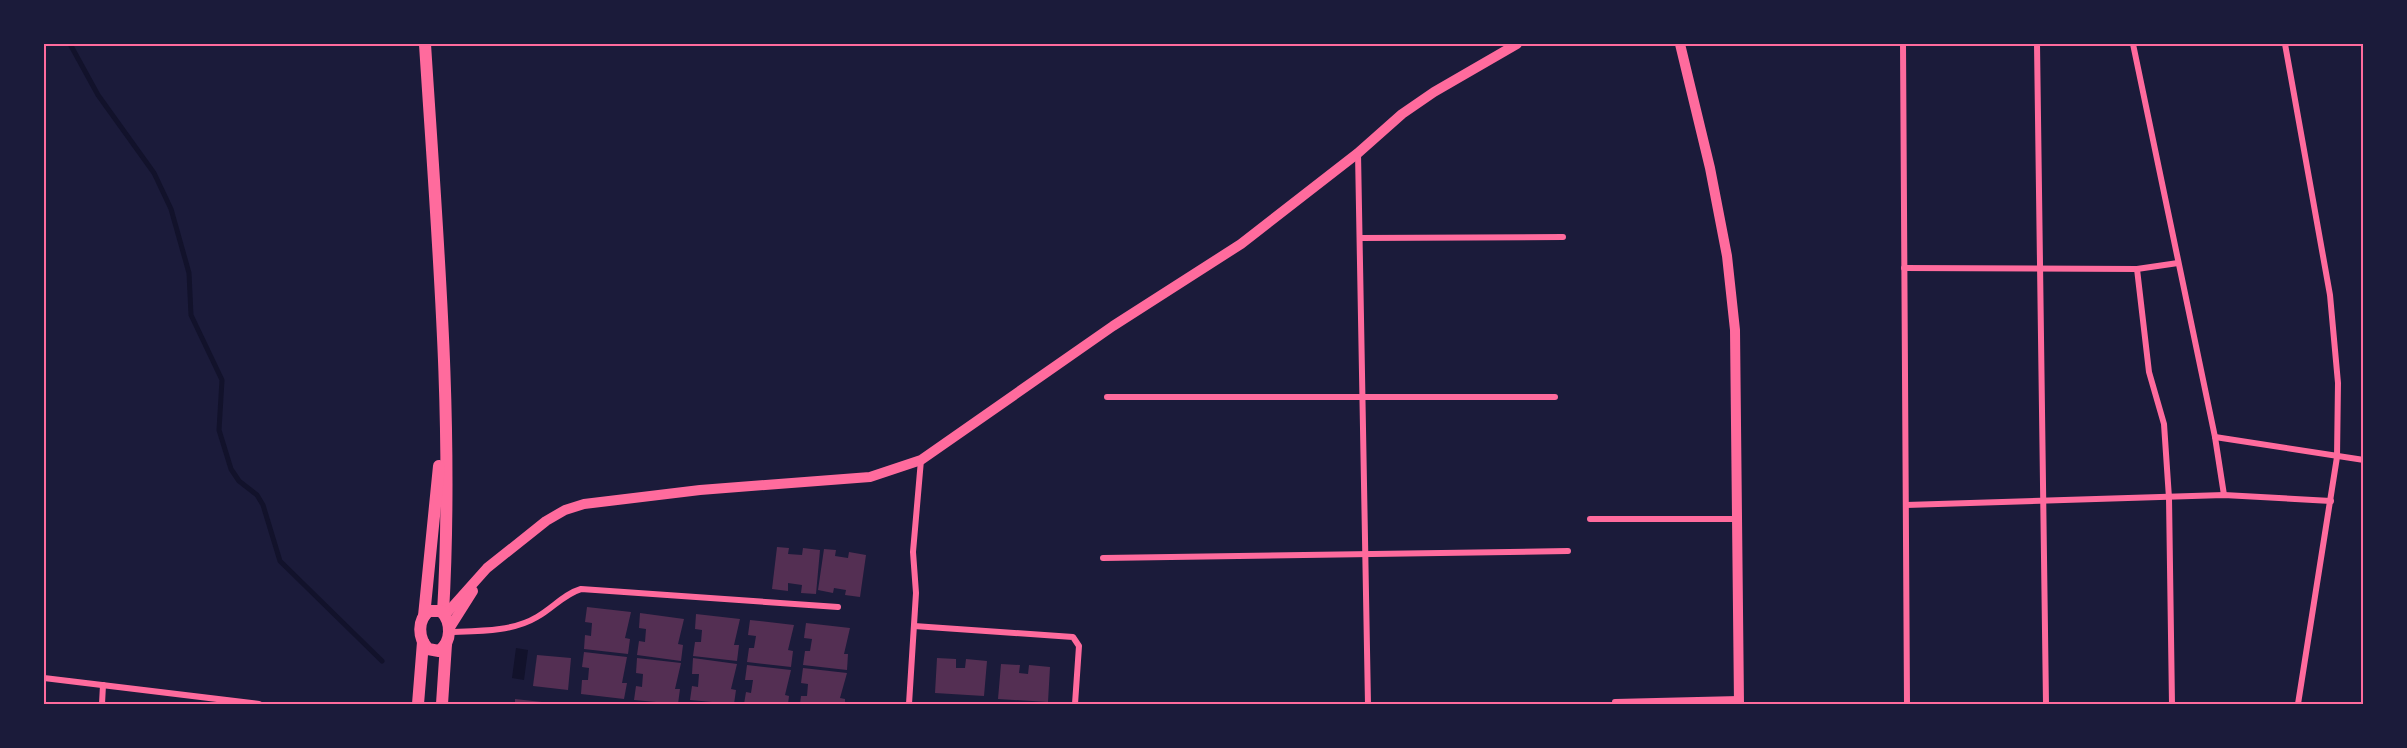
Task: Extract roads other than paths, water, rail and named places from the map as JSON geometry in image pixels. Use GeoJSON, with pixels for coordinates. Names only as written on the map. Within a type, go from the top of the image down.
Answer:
{"type":"FeatureCollection","features":[{"type":"Feature","properties":{"kind":"main road"},"geometry":{"type":"LineString","coordinates":[[425,44],[443,322],[447,524],[444,614],[448,635],[442,705]]}},
{"type":"Feature","properties":{"kind":"main road"},"geometry":{"type":"LineString","coordinates":[[418,705],[423,642],[421,628],[445,417]]}},
{"type":"Feature","properties":{"kind":"main road"},"geometry":{"type":"LineString","coordinates":[[423,616],[434,610],[444,614]]}},
{"type":"Feature","properties":{"kind":"main road"},"geometry":{"type":"LineString","coordinates":[[423,642],[426,647],[435,651],[442,649],[448,635]]}},
{"type":"Feature","properties":{"kind":"street"},"geometry":{"type":"LineString","coordinates":[[444,614],[487,567],[546,521],[565,510],[584,504],[700,490],[870,477],[921,460],[1113,326],[1241,244],[1358,153],[1402,114],[1434,92],[1517,44]]}},
{"type":"Feature","properties":{"kind":"street"},"geometry":{"type":"LineString","coordinates":[[1615,702],[1738,702],[1735,330],[1727,256],[1710,168],[1680,44]]}},
{"type":"Feature","properties":{"kind":"street"},"geometry":{"type":"LineString","coordinates":[[1903,44],[1907,705]]}},
{"type":"Feature","properties":{"kind":"street"},"geometry":{"type":"LineString","coordinates":[[2037,44],[2046,705]]}},
{"type":"Feature","properties":{"kind":"street"},"geometry":{"type":"LineString","coordinates":[[2133,44],[2215,437],[2224,495]]}},
{"type":"Feature","properties":{"kind":"street"},"geometry":{"type":"LineString","coordinates":[[2285,44],[2330,295],[2338,383],[2337,457],[2298,705]]}},
{"type":"Feature","properties":{"kind":"street"},"geometry":{"type":"LineString","coordinates":[[1358,153],[1368,705]]}},
{"type":"Feature","properties":{"kind":"street"},"geometry":{"type":"LineString","coordinates":[[1360,238],[1563,237]]}},
{"type":"Feature","properties":{"kind":"street"},"geometry":{"type":"LineString","coordinates":[[1904,268],[2137,269],[2178,263]]}},
{"type":"Feature","properties":{"kind":"street"},"geometry":{"type":"LineString","coordinates":[[2137,269],[2149,372],[2164,424],[2169,498],[2172,705]]}},
{"type":"Feature","properties":{"kind":"street"},"geometry":{"type":"LineString","coordinates":[[1107,398],[1556,397]]}},
{"type":"Feature","properties":{"kind":"street"},"geometry":{"type":"LineString","coordinates":[[2215,437],[2364,460]]}},
{"type":"Feature","properties":{"kind":"street"},"geometry":{"type":"LineString","coordinates":[[909,705],[916,593],[913,552],[921,460]]}},
{"type":"Feature","properties":{"kind":"street"},"geometry":{"type":"LineString","coordinates":[[1906,505],[2224,495],[2331,501]]}},
{"type":"Feature","properties":{"kind":"street"},"geometry":{"type":"LineString","coordinates":[[1590,519],[1737,519]]}},
{"type":"Feature","properties":{"kind":"street"},"geometry":{"type":"LineString","coordinates":[[1102,558],[1365,556],[1568,551]]}},
{"type":"Feature","properties":{"kind":"street"},"geometry":{"type":"LineString","coordinates":[[448,635],[487,567]]}},
{"type":"Feature","properties":{"kind":"street"},"geometry":{"type":"LineString","coordinates":[[448,635],[521,625],[537,617],[570,593],[581,589],[838,607]]}},
{"type":"Feature","properties":{"kind":"street"},"geometry":{"type":"LineString","coordinates":[[914,626],[1073,638],[1079,646],[1075,705]]}},
{"type":"Feature","properties":{"kind":"street"},"geometry":{"type":"LineString","coordinates":[[44,678],[260,705]]}},
{"type":"Feature","properties":{"kind":"street"},"geometry":{"type":"LineString","coordinates":[[102,705],[103,685]]}},
{"type":"Feature","properties":{"kind":"waterway"},"geometry":{"type":"LineString","coordinates":[[70,44],[98,95],[154,173],[171,209],[189,273],[191,315],[222,380],[219,430],[231,469],[239,481],[257,495],[263,505],[280,561],[382,661]]}}]}
